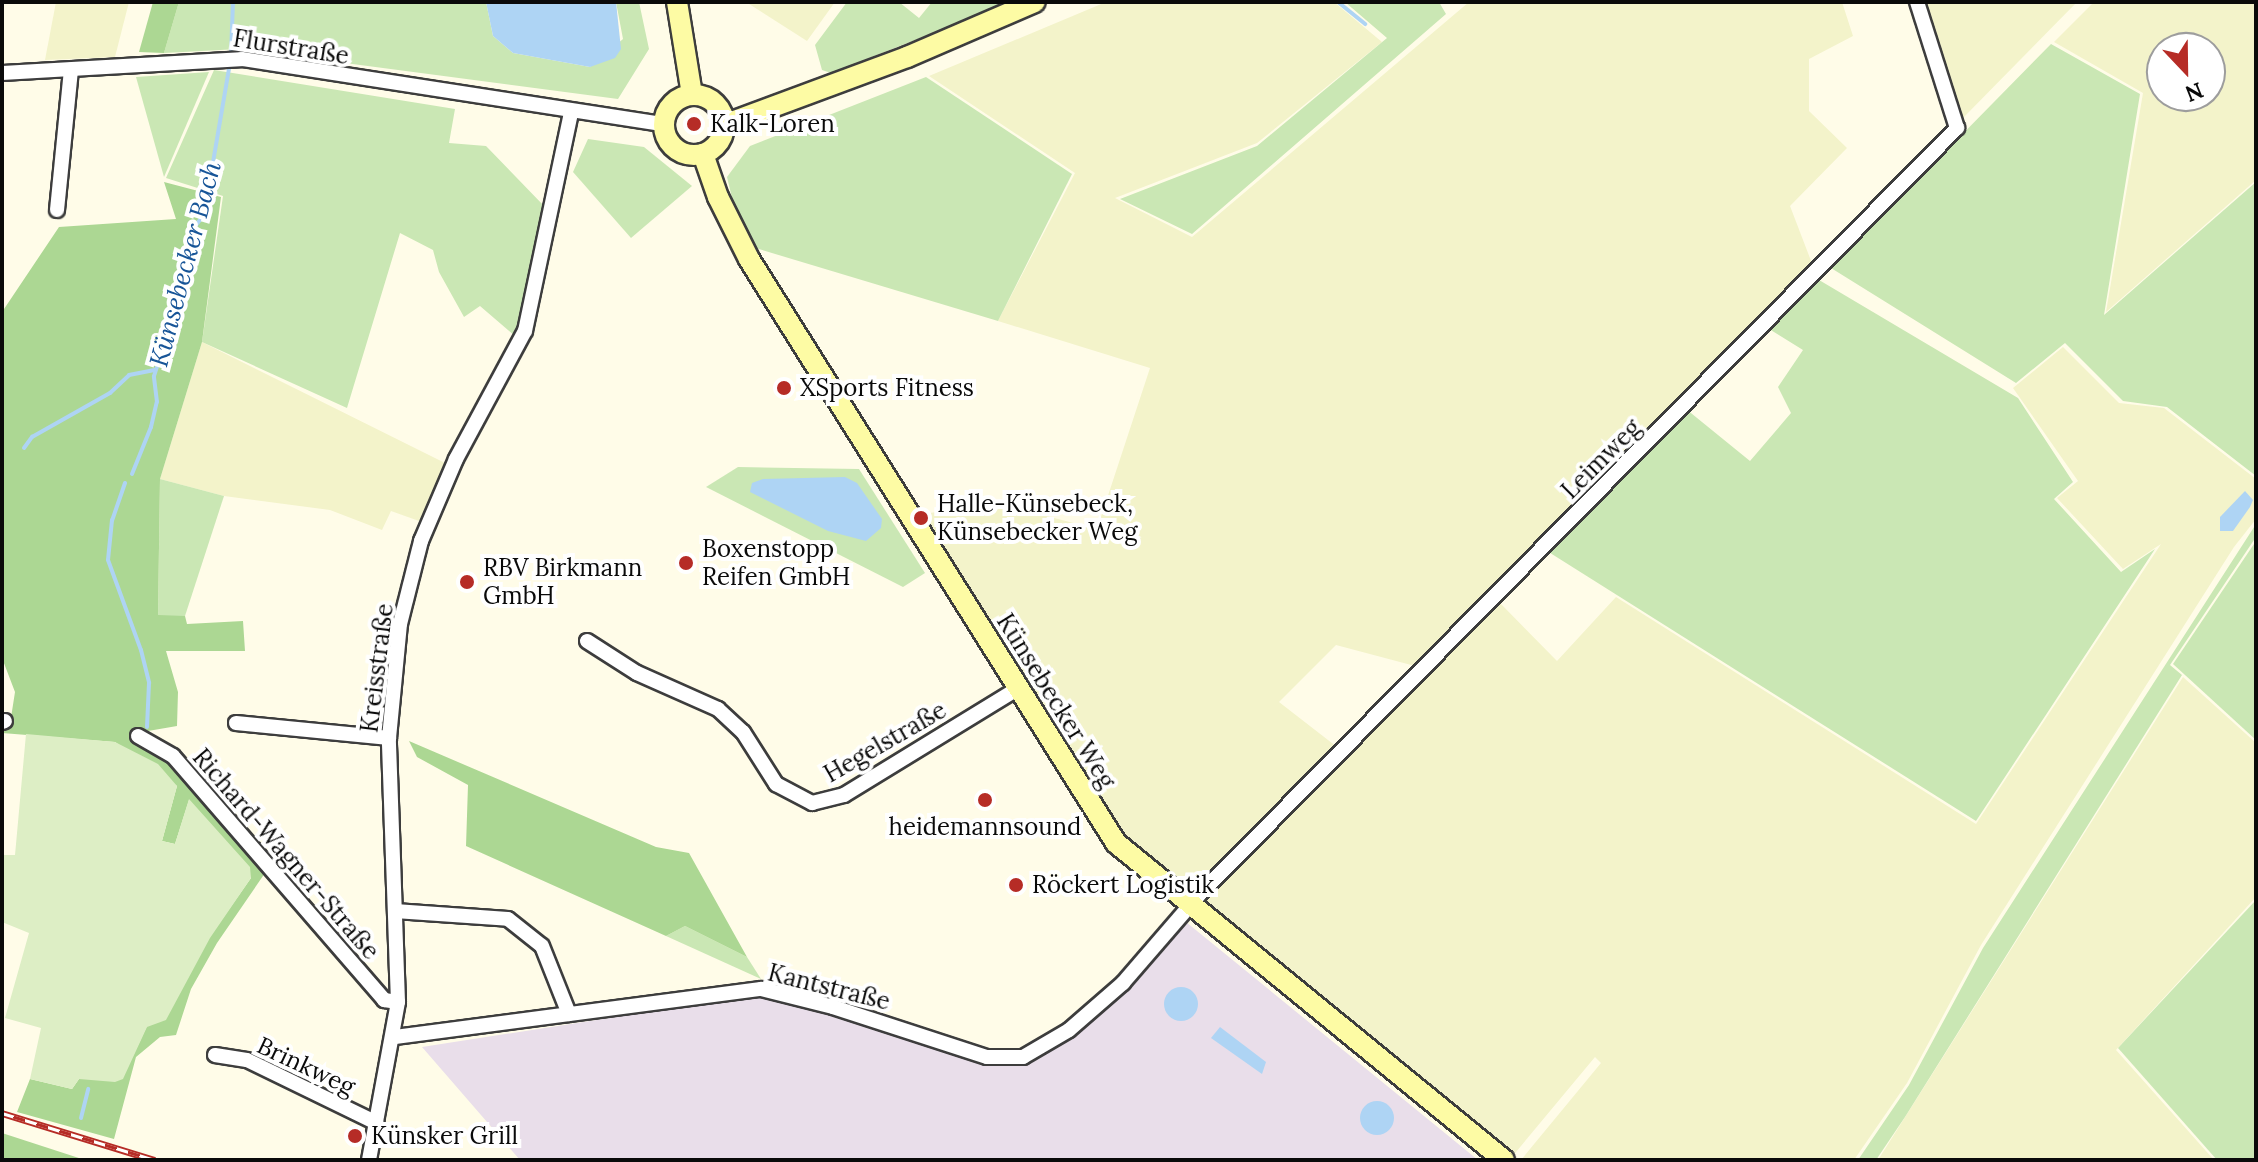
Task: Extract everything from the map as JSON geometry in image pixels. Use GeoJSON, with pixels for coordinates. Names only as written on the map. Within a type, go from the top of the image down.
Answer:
{"type":"FeatureCollection","features":[{"type":"Feature","properties":{"kind":"street"},"geometry":{"type":"LineString","coordinates":[[677,2],[692,95]]}},
{"type":"Feature","properties":{"kind":"street"},"geometry":{"type":"LineString","coordinates":[[724,125],[907,57],[1035,2]]}},
{"type":"Feature","properties":{"kind":"street","name":"Leimweg"},"geometry":{"type":"LineString","coordinates":[[1191,905],[1957,128],[1919,8]]}},
{"type":"Feature","properties":{"kind":"street","name":"Flurstraße"},"geometry":{"type":"LineString","coordinates":[[2,73],[242,59],[663,124]]}},
{"type":"Feature","properties":{"kind":"street"},"geometry":{"type":"LineString","coordinates":[[57,210],[71,70]]}},
{"type":"Feature","properties":{"kind":"street"},"geometry":{"type":"LineString","coordinates":[[692,95],[718,106],[724,125],[719,142],[703,154],[676,150],[663,124],[669,107],[692,95]]}},
{"type":"Feature","properties":{"kind":"street","name":"Kreisstraße"},"geometry":{"type":"LineString","coordinates":[[369,1160],[395,1037],[398,1002],[389,738],[400,624],[421,541],[456,459],[525,331],[571,112]]}},
{"type":"Feature","properties":{"kind":"street","name":"Künsebecker Weg"},"geometry":{"type":"LineString","coordinates":[[703,154],[718,197],[749,259],[1116,843],[1504,1160]]}},
{"type":"Feature","properties":{"kind":"street","name":"Hegelstraße"},"geometry":{"type":"LineString","coordinates":[[587,641],[637,673],[718,709],[743,732],[776,784],[812,803],[844,795],[1017,689]]}},
{"type":"Feature","properties":{"kind":"street"},"geometry":{"type":"LineString","coordinates":[[236,723],[389,738]]}},
{"type":"Feature","properties":{"kind":"street","name":"Richard-Wagner-Straße"},"geometry":{"type":"LineString","coordinates":[[138,736],[173,756],[384,1000],[398,1002]]}},
{"type":"Feature","properties":{"kind":"street","name":"Kantstraße"},"geometry":{"type":"LineString","coordinates":[[395,1037],[761,989],[987,1057],[1023,1057],[1069,1030],[1123,983],[1191,905]]}},
{"type":"Feature","properties":{"kind":"street"},"geometry":{"type":"LineString","coordinates":[[395,911],[508,919],[542,946],[569,1014]]}},
{"type":"Feature","properties":{"kind":"street","name":"Brinkweg"},"geometry":{"type":"LineString","coordinates":[[215,1055],[247,1060],[377,1123]]}},
{"type":"Feature","properties":{"kind":"shaded area"},"geometry":{"type":"Polygon","coordinates":[[[1186,922],[1478,1160],[520,1160],[422,1047],[770,993],[989,1064],[1029,1064],[1073,1033],[1186,922]]]}},
{"type":"Feature","properties":{"kind":"green space"},"geometry":{"type":"Polygon","coordinates":[[[56,2],[129,2],[115,57],[45,60],[56,2]]]}},
{"type":"Feature","properties":{"kind":"green space"},"geometry":{"type":"Polygon","coordinates":[[[153,2],[179,2],[164,53],[139,52],[153,2]]]}},
{"type":"Feature","properties":{"kind":"green space"},"geometry":{"type":"Polygon","coordinates":[[[179,2],[486,2],[493,36],[513,53],[590,67],[623,39],[616,2],[639,2],[649,49],[618,99],[239,49],[164,53],[179,2]]]}},
{"type":"Feature","properties":{"kind":"green space"},"geometry":{"type":"Polygon","coordinates":[[[746,2],[835,2],[807,41],[746,2]]]}},
{"type":"Feature","properties":{"kind":"green space"},"geometry":{"type":"Polygon","coordinates":[[[847,2],[899,2],[919,18],[932,2],[1012,2],[831,73],[822,70],[815,45],[847,2]]]}},
{"type":"Feature","properties":{"kind":"green space"},"geometry":{"type":"Polygon","coordinates":[[[1106,2],[1334,2],[1382,42],[1257,143],[1115,198],[1192,237],[1469,2],[1842,2],[1853,36],[1809,59],[1809,111],[1847,148],[1790,206],[1813,266],[1415,666],[1336,645],[1279,702],[1337,747],[1197,890],[1187,892],[1122,837],[917,515],[995,503],[1097,529],[1150,368],[998,321],[1075,173],[929,76],[1106,2]]]}},
{"type":"Feature","properties":{"kind":"green space"},"geometry":{"type":"Polygon","coordinates":[[[1345,2],[1439,2],[1446,14],[1192,234],[1120,199],[1257,146],[1387,38],[1345,2]]]}},
{"type":"Feature","properties":{"kind":"green space"},"geometry":{"type":"Polygon","coordinates":[[[1923,2],[2077,2],[1962,119],[1923,2]]]}},
{"type":"Feature","properties":{"kind":"green space"},"geometry":{"type":"Polygon","coordinates":[[[2094,2],[2256,2],[2256,180],[2106,312],[2143,93],[2054,42],[2094,2]]]}},
{"type":"Feature","properties":{"kind":"green space"},"geometry":{"type":"Polygon","coordinates":[[[2051,44],[2140,94],[2104,315],[2256,182],[2256,476],[2167,407],[2123,401],[2065,343],[2016,383],[1831,268],[2051,44]]]}},
{"type":"Feature","properties":{"kind":"green space"},"geometry":{"type":"Polygon","coordinates":[[[214,70],[455,109],[449,143],[486,146],[545,207],[515,336],[480,306],[464,317],[439,272],[433,250],[400,233],[347,408],[202,342],[223,196],[166,178],[214,70]]]}},
{"type":"Feature","properties":{"kind":"green space"},"geometry":{"type":"Polygon","coordinates":[[[209,72],[164,177],[136,77],[209,72]]]}},
{"type":"Feature","properties":{"kind":"green space"},"geometry":{"type":"Polygon","coordinates":[[[926,77],[1072,174],[998,321],[752,247],[733,202],[727,177],[750,146],[926,77]]]}},
{"type":"Feature","properties":{"kind":"green space"},"geometry":{"type":"Polygon","coordinates":[[[588,139],[644,147],[692,186],[631,238],[573,172],[588,139]]]}},
{"type":"Feature","properties":{"kind":"green space"},"geometry":{"type":"Polygon","coordinates":[[[164,182],[221,197],[202,342],[160,479],[158,615],[185,616],[187,624],[243,621],[245,651],[166,651],[178,692],[177,726],[148,731],[144,747],[167,761],[265,873],[217,943],[191,989],[176,1035],[160,1037],[136,1057],[114,1139],[17,1112],[30,1079],[72,1089],[79,1079],[122,1079],[147,1026],[251,878],[189,800],[175,844],[162,841],[177,786],[115,742],[2,733],[2,727],[10,724],[15,692],[2,658],[2,312],[59,227],[176,219],[164,182]]]}},
{"type":"Feature","properties":{"kind":"green space"},"geometry":{"type":"Polygon","coordinates":[[[1814,277],[2018,398],[2073,482],[2054,499],[2121,572],[2155,549],[1976,821],[1547,551],[1686,409],[1750,461],[1791,413],[1778,387],[1803,350],[1766,327],[1814,277]]]}},
{"type":"Feature","properties":{"kind":"green space"},"geometry":{"type":"Polygon","coordinates":[[[202,342],[447,464],[419,521],[391,511],[382,530],[330,510],[224,496],[160,479],[202,342]]]}},
{"type":"Feature","properties":{"kind":"green space"},"geometry":{"type":"Polygon","coordinates":[[[2063,347],[2119,403],[2164,408],[2256,479],[2256,519],[2234,547],[1981,945],[1907,1083],[1854,1160],[1521,1160],[1601,1063],[1595,1057],[1511,1158],[1201,904],[1500,603],[1557,661],[1616,597],[1976,824],[2161,544],[2123,569],[2057,498],[2078,481],[2013,388],[2063,347]]]}},
{"type":"Feature","properties":{"kind":"green space"},"geometry":{"type":"Polygon","coordinates":[[[738,467],[859,469],[925,573],[903,587],[706,487],[738,467]]]}},
{"type":"Feature","properties":{"kind":"green space"},"geometry":{"type":"Polygon","coordinates":[[[160,479],[224,496],[185,616],[158,616],[160,479]]]}},
{"type":"Feature","properties":{"kind":"green space"},"geometry":{"type":"Polygon","coordinates":[[[2256,524],[2256,537],[2170,665],[2182,675],[1905,1117],[1876,1160],[1858,1160],[1909,1085],[1983,948],[2256,524]]]}},
{"type":"Feature","properties":{"kind":"green space"},"geometry":{"type":"Polygon","coordinates":[[[2256,541],[2256,740],[2173,664],[2256,541]]]}},
{"type":"Feature","properties":{"kind":"green space"},"geometry":{"type":"Polygon","coordinates":[[[2183,677],[2256,743],[2256,897],[2116,1050],[2214,1160],[1878,1160],[2183,677]]]}},
{"type":"Feature","properties":{"kind":"green space"},"geometry":{"type":"Polygon","coordinates":[[[26,734],[115,742],[158,764],[177,786],[162,841],[175,844],[189,799],[250,867],[251,878],[210,938],[166,1020],[147,1027],[123,1079],[115,1082],[79,1079],[72,1089],[30,1079],[41,1028],[5,1018],[29,933],[2,922],[2,855],[15,855],[26,734]]]}},
{"type":"Feature","properties":{"kind":"green space"},"geometry":{"type":"Polygon","coordinates":[[[409,741],[656,847],[689,853],[747,957],[685,926],[666,936],[466,846],[468,785],[417,757],[409,741]]]}},
{"type":"Feature","properties":{"kind":"green space"},"geometry":{"type":"Polygon","coordinates":[[[2256,900],[2256,1160],[2217,1160],[2118,1048],[2256,900]]]}},
{"type":"Feature","properties":{"kind":"green space"},"geometry":{"type":"Polygon","coordinates":[[[685,926],[747,957],[761,979],[666,936],[685,926]]]}},
{"type":"Feature","properties":{"kind":"green space"},"geometry":{"type":"Polygon","coordinates":[[[2,1133],[85,1160],[2,1160],[2,1133]]]}},
{"type":"Feature","properties":{"kind":"water"},"geometry":{"type":"Polygon","coordinates":[[[486,2],[616,2],[621,49],[615,58],[590,67],[513,53],[493,36],[486,2]]]}},
{"type":"Feature","properties":{"kind":"water"},"geometry":{"type":"Polygon","coordinates":[[[845,477],[857,483],[882,519],[881,528],[866,541],[828,531],[750,492],[752,483],[763,479],[845,477]]]}},
{"type":"Feature","properties":{"kind":"water"},"geometry":{"type":"Polygon","coordinates":[[[2245,491],[2253,500],[2250,507],[2233,531],[2220,531],[2220,517],[2245,491]]]}},
{"type":"Feature","properties":{"kind":"water"},"geometry":{"type":"Polygon","coordinates":[[[1181,987],[1193,992],[1198,1004],[1193,1016],[1181,1021],[1169,1016],[1164,1004],[1169,992],[1181,987]]]}},
{"type":"Feature","properties":{"kind":"water"},"geometry":{"type":"Polygon","coordinates":[[[1220,1027],[1266,1062],[1262,1074],[1211,1038],[1220,1027]]]}},
{"type":"Feature","properties":{"kind":"water"},"geometry":{"type":"Polygon","coordinates":[[[1377,1101],[1389,1106],[1394,1118],[1389,1130],[1377,1135],[1365,1130],[1360,1118],[1365,1106],[1377,1101]]]}},
{"type":"Feature","properties":{"kind":"waterway","name":"Künsebecker Bach"},"geometry":{"type":"LineString","coordinates":[[231,54],[233,2]]}},
{"type":"Feature","properties":{"kind":"waterway"},"geometry":{"type":"LineString","coordinates":[[1338,2],[1365,24]]}},
{"type":"Feature","properties":{"kind":"waterway","name":"Künsebecker Bach"},"geometry":{"type":"LineString","coordinates":[[132,474],[151,427],[157,402],[154,376],[190,266],[189,234],[204,215],[230,63]]}},
{"type":"Feature","properties":{"kind":"waterway"},"geometry":{"type":"LineString","coordinates":[[24,448],[32,437],[110,393],[129,375],[155,370]]}},
{"type":"Feature","properties":{"kind":"waterway","name":"Künsebecker Bach"},"geometry":{"type":"LineString","coordinates":[[125,483],[112,520],[108,560],[141,650],[149,683],[147,727]]}},
{"type":"Feature","properties":{"kind":"waterway","name":"Künsebecker Bach"},"geometry":{"type":"LineString","coordinates":[[81,1118],[88,1089]]}},
{"type":"Feature","properties":{"kind":"railway"},"geometry":{"type":"LineString","coordinates":[[2,1113],[155,1160]]}},
{"type":"Feature","properties":{"kind":"place","name":"Kalk-Loren"},"geometry":{"type":"Point","coordinates":[694,124]}},
{"type":"Feature","properties":{"kind":"place","name":"XSports Fitness"},"geometry":{"type":"Point","coordinates":[784,388]}},
{"type":"Feature","properties":{"kind":"place","name":"Halle-Künsebeck, Künsebecker Weg"},"geometry":{"type":"Point","coordinates":[921,518]}},
{"type":"Feature","properties":{"kind":"place","name":"Boxenstopp Reifen GmbH"},"geometry":{"type":"Point","coordinates":[686,563]}},
{"type":"Feature","properties":{"kind":"place","name":"RBV Birkmann GmbH"},"geometry":{"type":"Point","coordinates":[467,582]}},
{"type":"Feature","properties":{"kind":"place","name":"heidemannsound"},"geometry":{"type":"Point","coordinates":[985,800]}},
{"type":"Feature","properties":{"kind":"place","name":"Röckert Logistik"},"geometry":{"type":"Point","coordinates":[1016,885]}},
{"type":"Feature","properties":{"kind":"place","name":"Künsker Grill"},"geometry":{"type":"Point","coordinates":[355,1136]}}]}
